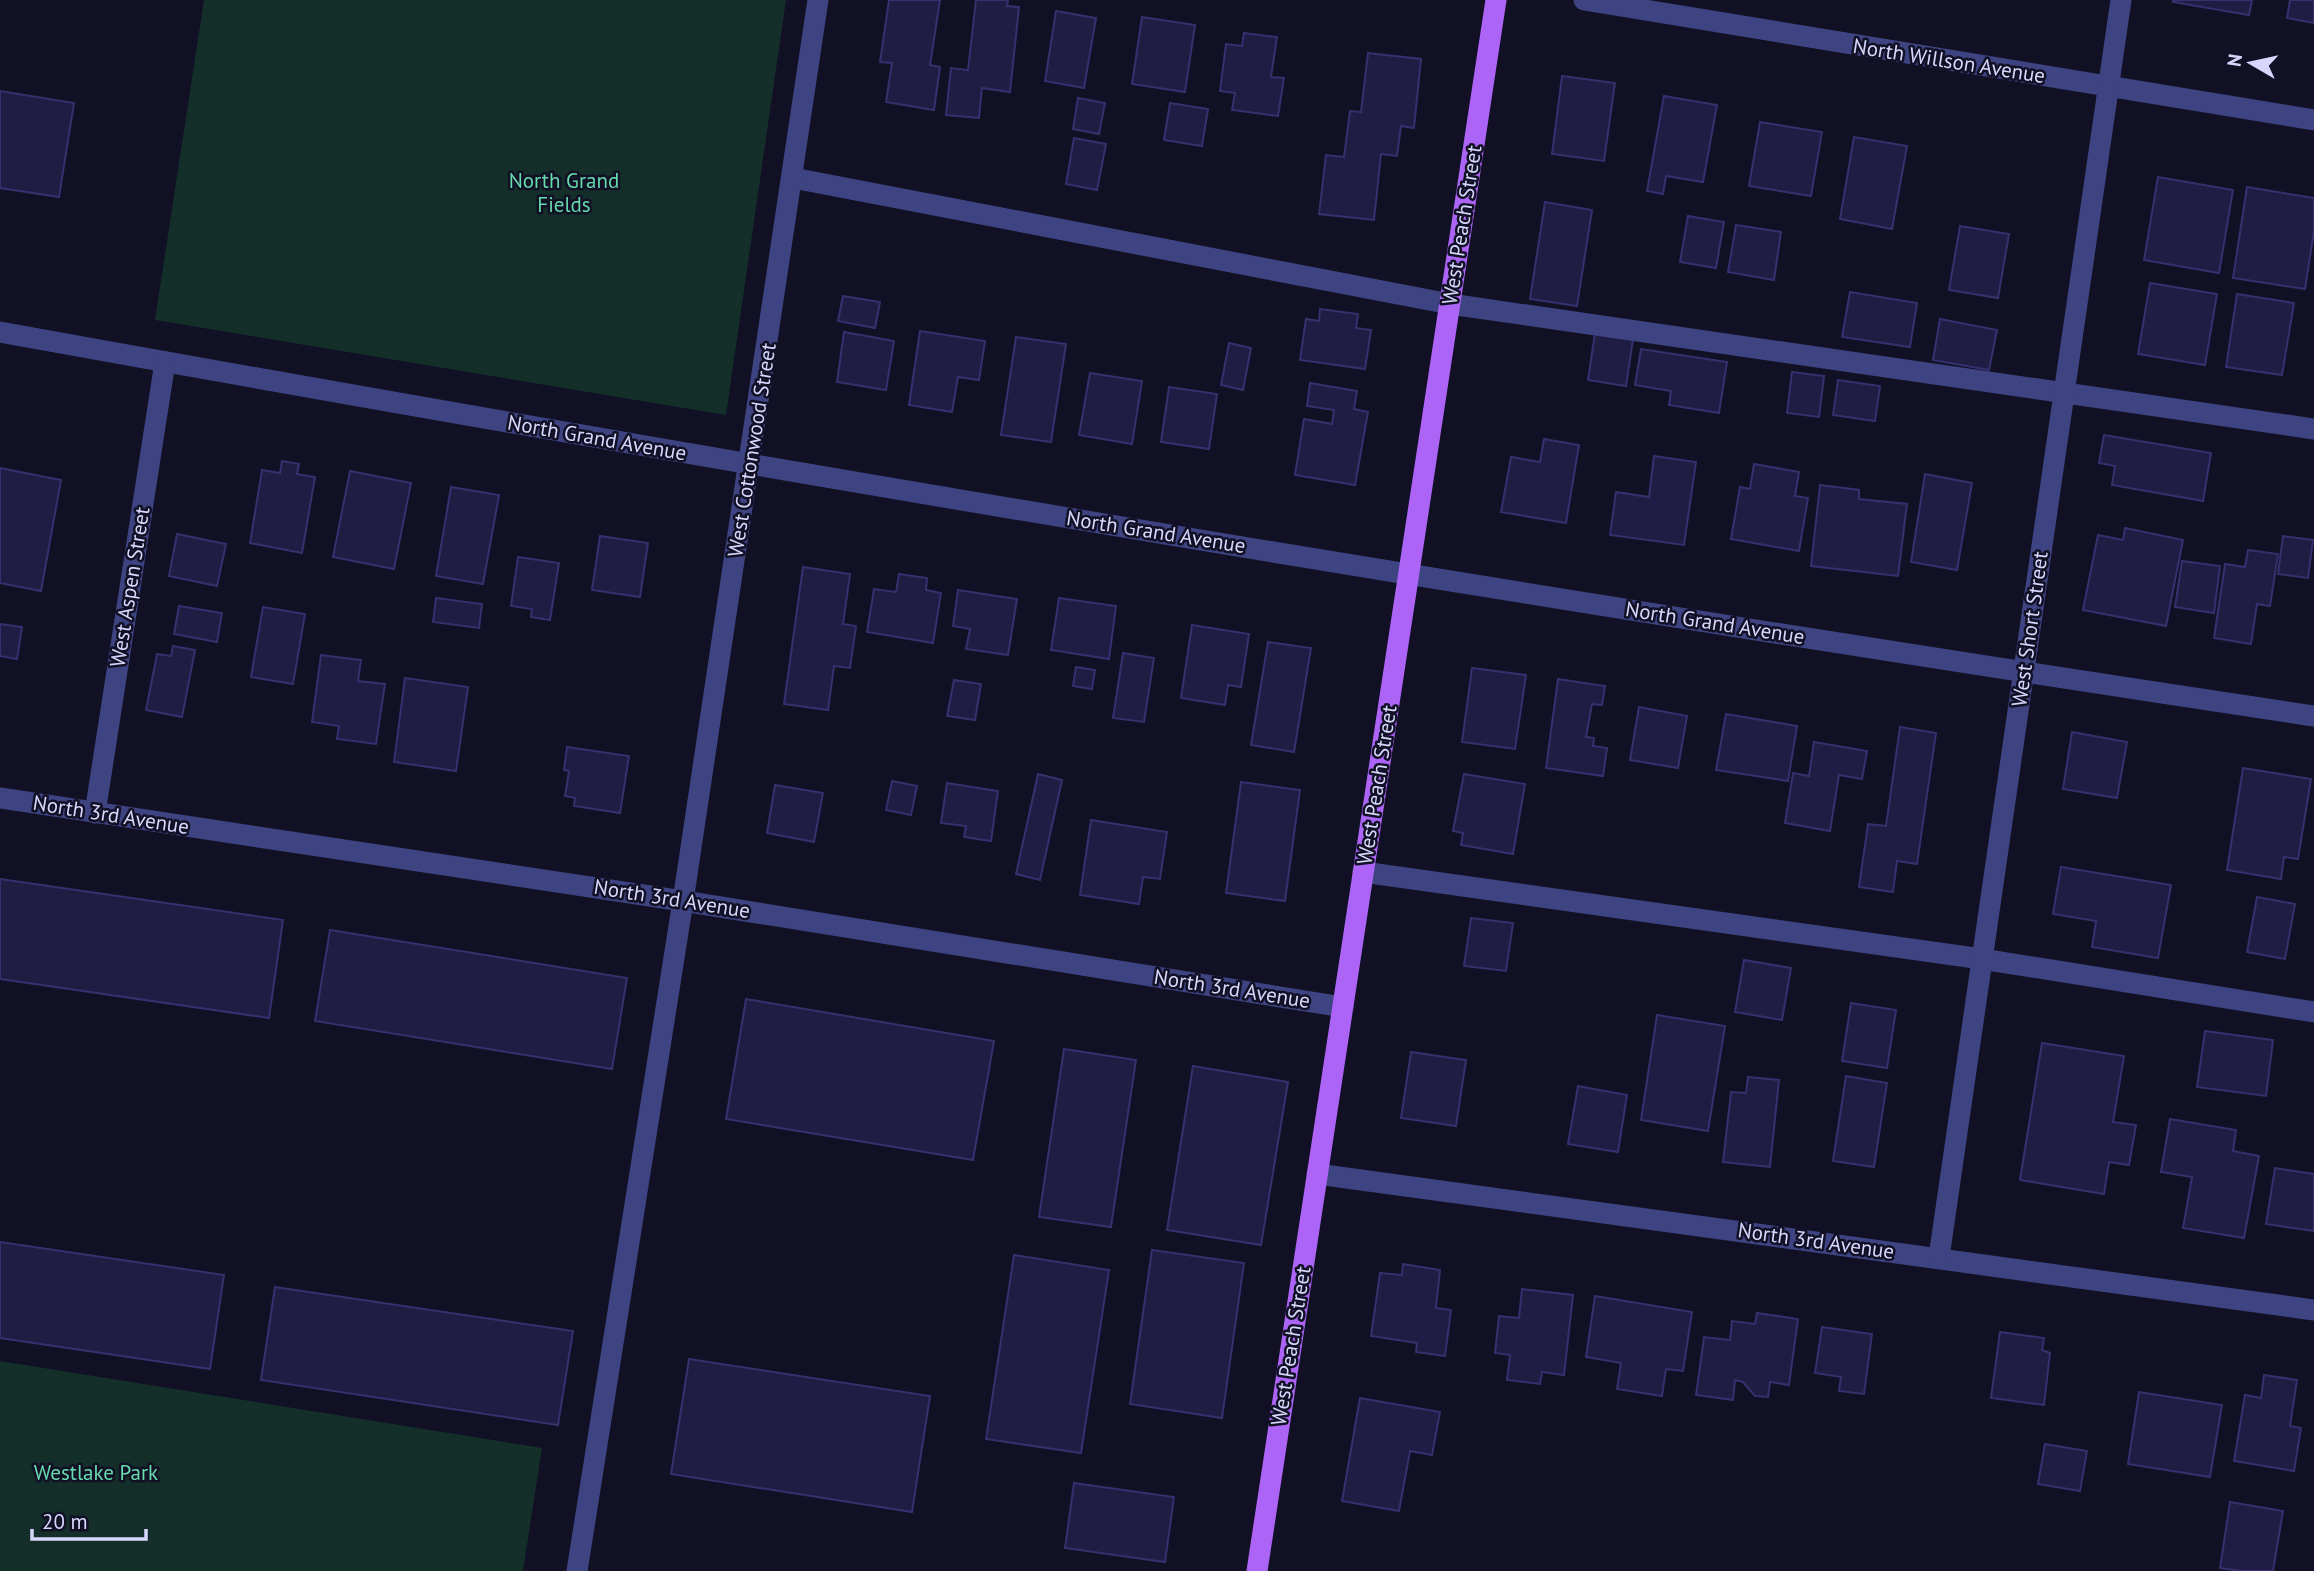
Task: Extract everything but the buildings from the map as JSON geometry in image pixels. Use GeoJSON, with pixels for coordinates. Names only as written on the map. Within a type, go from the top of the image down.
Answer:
{"type":"FeatureCollection","features":[{"type":"Feature","properties":{"kind":"main road","name":"West Peach Street"},"geometry":{"type":"LineString","coordinates":[[1257,1571],[1496,0]]}},
{"type":"Feature","properties":{"kind":"street","name":"West Cottonwood Street"},"geometry":{"type":"LineString","coordinates":[[577,1571],[683,901],[818,0]]}},
{"type":"Feature","properties":{"kind":"street","name":"North Willson Avenue"},"geometry":{"type":"LineString","coordinates":[[1584,0],[2314,120]]}},
{"type":"Feature","properties":{"kind":"street","name":"West Short Street"},"geometry":{"type":"LineString","coordinates":[[1939,1257],[2121,0]]}},
{"type":"Feature","properties":{"kind":"street"},"geometry":{"type":"LineString","coordinates":[[793,178],[1450,304],[2314,429]]}},
{"type":"Feature","properties":{"kind":"street","name":"North Grand Avenue"},"geometry":{"type":"LineString","coordinates":[[0,332],[750,464],[1409,574],[2024,673],[2314,716]]}},
{"type":"Feature","properties":{"kind":"street","name":"West Aspen Street"},"geometry":{"type":"LineString","coordinates":[[94,813],[165,362]]}},
{"type":"Feature","properties":{"kind":"street","name":"North 3rd Avenue"},"geometry":{"type":"LineString","coordinates":[[0,798],[683,901],[1343,1007]]}},
{"type":"Feature","properties":{"kind":"street"},"geometry":{"type":"LineString","coordinates":[[1363,872],[1982,959],[2314,1012]]}},
{"type":"Feature","properties":{"kind":"street","name":"North 3rd Avenue"},"geometry":{"type":"LineString","coordinates":[[1317,1174],[2314,1310]]}},
{"type":"Feature","properties":{"kind":"green space","name":"North Grand Fields"},"geometry":{"type":"Polygon","coordinates":[[[204,0],[786,0],[726,415],[155,320],[204,0]]]}},
{"type":"Feature","properties":{"kind":"green space","name":"Westlake Park"},"geometry":{"type":"Polygon","coordinates":[[[0,1361],[542,1448],[523,1571],[0,1571],[0,1361]]]}}]}
